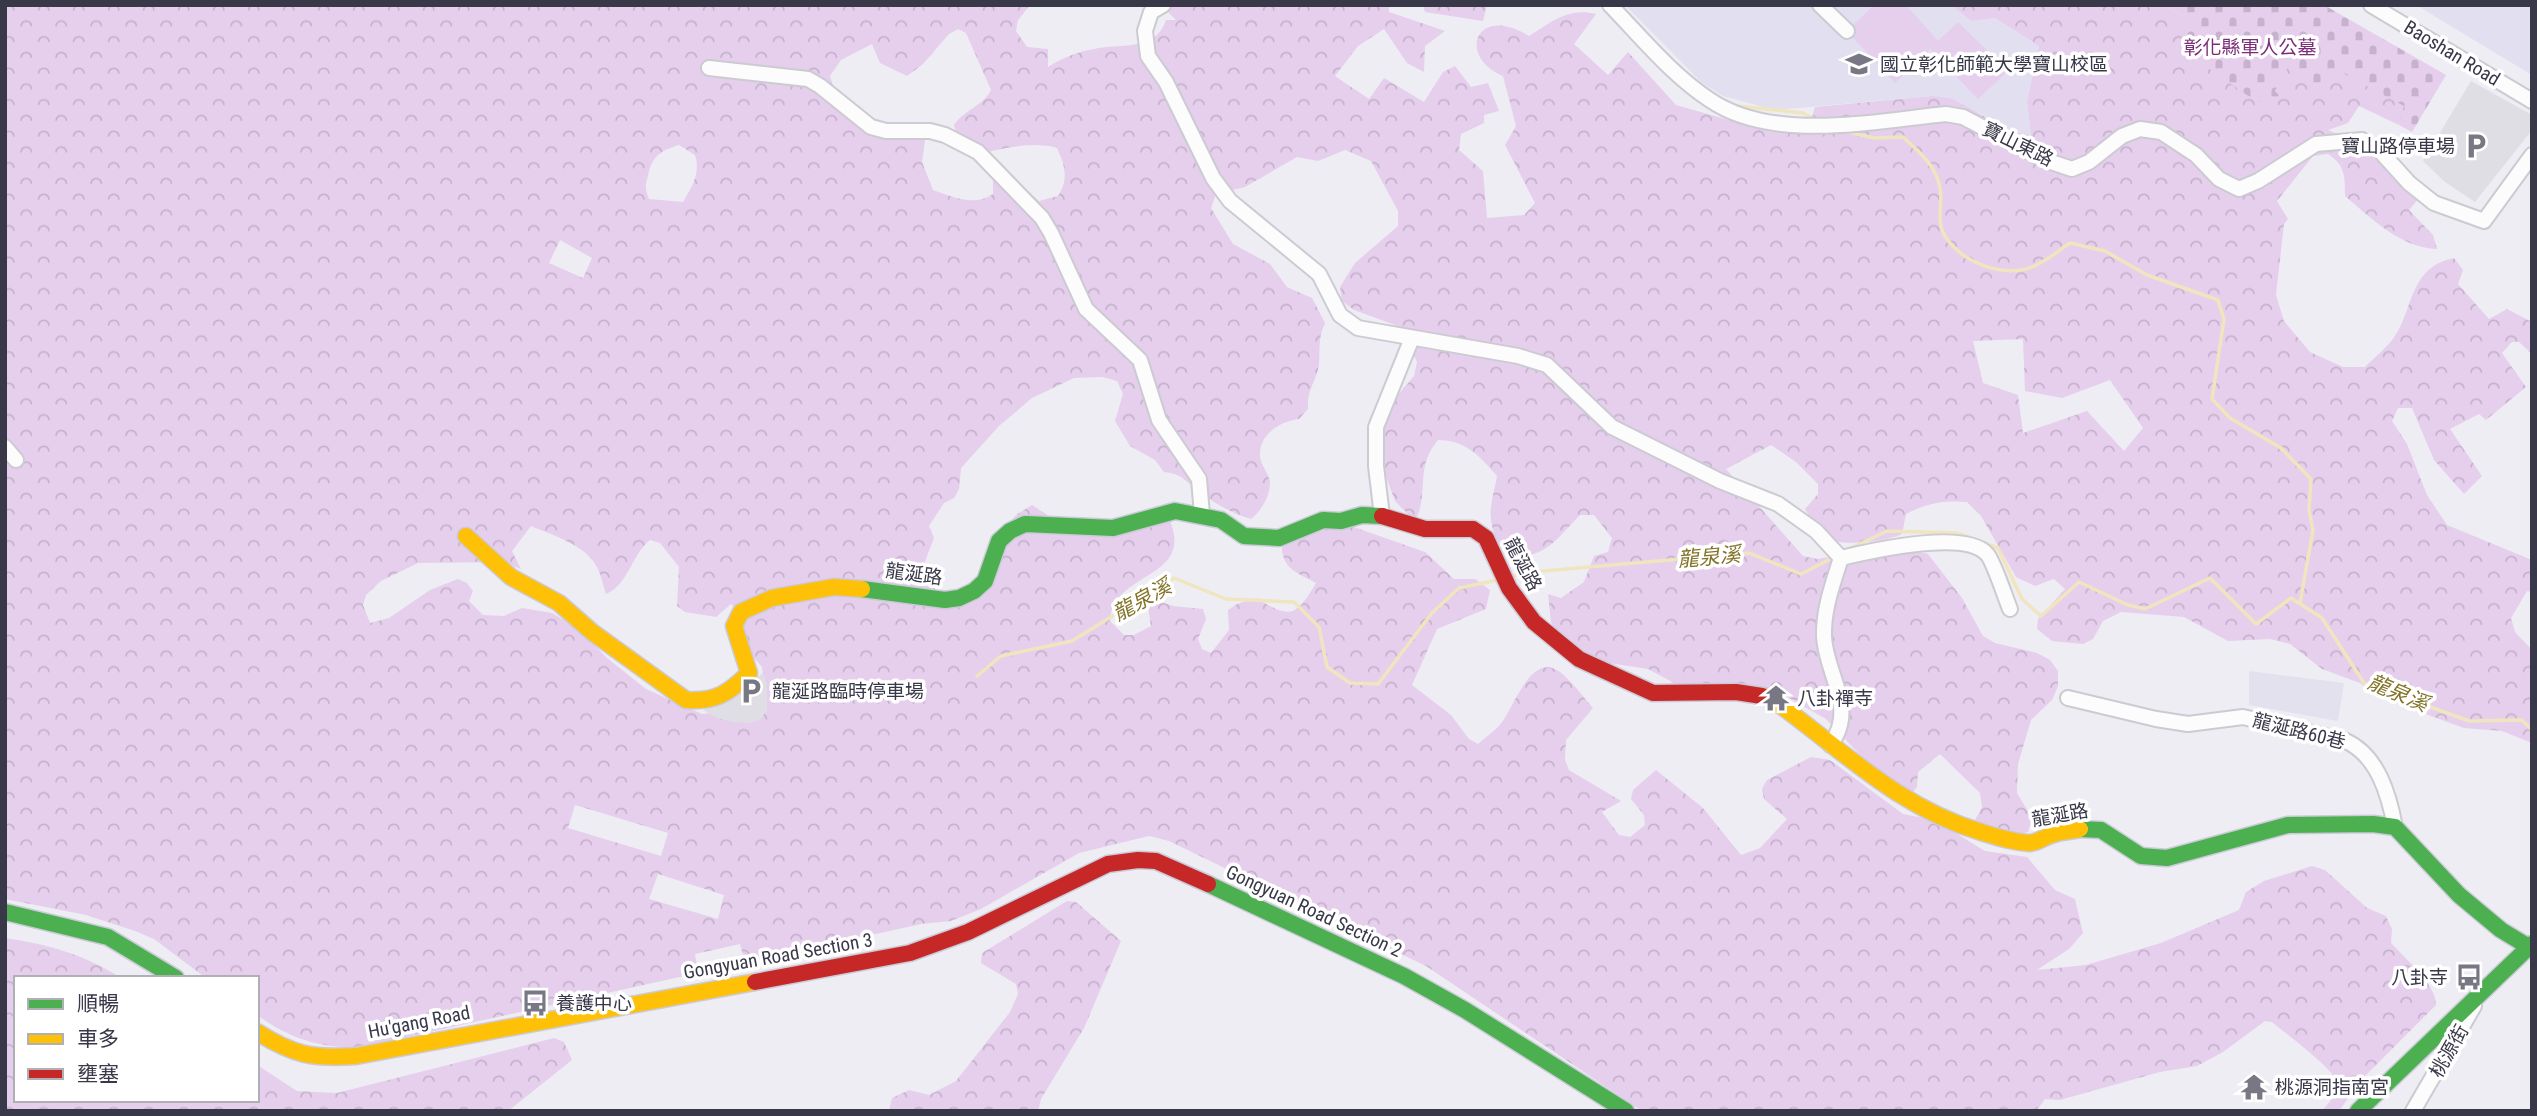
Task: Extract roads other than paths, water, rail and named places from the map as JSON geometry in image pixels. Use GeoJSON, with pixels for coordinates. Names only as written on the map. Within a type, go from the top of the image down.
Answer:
{"type":"FeatureCollection","features":[{"type":"Feature","properties":{"kind":"street"},"geometry":{"type":"LineString","coordinates":[[1163,5],[1151,12],[1145,31],[1148,56],[1166,82],[1213,178],[1230,201],[1319,274],[1340,315],[1358,328],[1518,356],[1547,365],[1612,427],[1720,481],[1778,504],[1816,531],[1841,558]]}},
{"type":"Feature","properties":{"kind":"street","name":"寶山東路"},"geometry":{"type":"LineString","coordinates":[[1610,5],[1679,76],[1712,102],[1742,117],[1781,123],[1838,125],[1945,114],[1963,117],[2045,160],[2072,169],[2089,162],[2122,136],[2140,129],[2161,132],[2196,155],[2219,179],[2239,189],[2258,181],[2316,144],[2362,140],[2381,152],[2409,183],[2434,203],[2484,221],[2532,155]]}},
{"type":"Feature","properties":{"kind":"street"},"geometry":{"type":"LineString","coordinates":[[1820,5],[1847,31]]}},
{"type":"Feature","properties":{"kind":"street","name":"Baoshan Road"},"geometry":{"type":"LineString","coordinates":[[2371,5],[2532,101]]}},
{"type":"Feature","properties":{"kind":"street"},"geometry":{"type":"LineString","coordinates":[[709,68],[808,79],[871,127],[886,131],[930,131],[945,135],[978,152],[1042,218],[1086,309],[1140,360],[1159,420],[1199,479],[1202,515]]}},
{"type":"Feature","properties":{"kind":"street"},"geometry":{"type":"LineString","coordinates":[[1382,516],[1376,466],[1376,427],[1412,338]]}},
{"type":"Feature","properties":{"kind":"street"},"geometry":{"type":"LineString","coordinates":[[5,447],[16,460]]}},
{"type":"Feature","properties":{"kind":"street","name":"龍涎路"},"geometry":{"type":"LineString","coordinates":[[466,536],[511,577],[559,603],[592,632],[685,700],[703,701],[730,692],[749,673],[734,626],[741,612],[751,606],[772,598],[834,587],[870,589],[945,600],[959,598],[974,591],[985,581],[999,541],[1010,531],[1025,524],[1113,528],[1175,511],[1221,520],[1244,536],[1279,538],[1323,520],[1341,521],[1362,514],[1382,516],[1425,528],[1473,529],[1486,538],[1509,588],[1534,622],[1579,659],[1653,693],[1736,692],[1769,697],[1870,776],[1906,800],[1958,825],[2010,841],[2033,843],[2054,833],[2082,829],[2101,830],[2141,856],[2167,858],[2288,825],[2373,824],[2395,827]]}},
{"type":"Feature","properties":{"kind":"street"},"geometry":{"type":"LineString","coordinates":[[1841,558],[1881,548],[1932,542],[1975,546],[1987,554],[2010,609]]}},
{"type":"Feature","properties":{"kind":"street"},"geometry":{"type":"LineString","coordinates":[[1830,745],[1841,722],[1842,698],[1831,673],[1824,636],[1830,594],[1841,558]]}},
{"type":"Feature","properties":{"kind":"street","name":"龍涎路60巷"},"geometry":{"type":"LineString","coordinates":[[2068,698],[2155,719],[2188,724],[2243,717],[2346,741],[2356,746],[2371,761],[2389,796],[2395,827]]}},
{"type":"Feature","properties":{"kind":"street"},"geometry":{"type":"LineString","coordinates":[[2358,1111],[2482,989],[2530,946],[2501,930],[2459,895],[2395,827]]}},
{"type":"Feature","properties":{"kind":"street","name":"Gongyuan Road Section 2"},"geometry":{"type":"LineString","coordinates":[[968,932],[1108,864],[1138,860],[1156,861],[1404,975],[1626,1111]]}},
{"type":"Feature","properties":{"kind":"street"},"geometry":{"type":"LineString","coordinates":[[5,912],[108,937],[173,976]]}},
{"type":"Feature","properties":{"kind":"street","name":"Gongyuan Road Section 3"},"geometry":{"type":"LineString","coordinates":[[593,1011],[910,953],[968,932]]}},
{"type":"Feature","properties":{"kind":"street","name":"桃源街"},"geometry":{"type":"LineString","coordinates":[[2413,1111],[2482,989]]}},
{"type":"Feature","properties":{"kind":"street","name":"Hu'gang Road"},"geometry":{"type":"LineString","coordinates":[[259,1033],[282,1048],[315,1059],[356,1056],[593,1011]]}},
{"type":"Feature","properties":{"kind":"waterway"},"geometry":{"type":"LineString","coordinates":[[1737,106],[1803,113],[1818,121]]}},
{"type":"Feature","properties":{"kind":"waterway"},"geometry":{"type":"LineString","coordinates":[[1844,131],[1874,138],[1903,137],[1915,148],[1931,166],[1938,180],[1941,193],[1940,220],[1948,241],[1969,259],[1982,265],[2009,271],[2022,270],[2044,261],[2070,243],[2105,251],[2147,275],[2218,300],[2224,319],[2212,399],[2230,418],[2281,448],[2311,479],[2309,510],[2313,530],[2300,603]]}},
{"type":"Feature","properties":{"kind":"waterway","name":"龍泉溪"},"geometry":{"type":"LineString","coordinates":[[1847,550],[1887,531],[1957,533],[1998,548],[2022,599],[2041,616],[2079,582],[2128,605],[2145,609],[2210,578],[2256,624],[2291,598],[2322,618],[2364,683],[2469,721],[2522,720],[2532,730]]}},
{"type":"Feature","properties":{"kind":"waterway","name":"龍泉溪"},"geometry":{"type":"LineString","coordinates":[[1512,576],[1749,553],[1801,574],[1834,557]]}},
{"type":"Feature","properties":{"kind":"waterway","name":"龍泉溪"},"geometry":{"type":"LineString","coordinates":[[977,676],[1001,656],[1072,641],[1174,578],[1226,599],[1294,602],[1319,627],[1327,667],[1350,683],[1378,684],[1432,613],[1459,588],[1498,580]]}},
{"type":"Feature","properties":{"kind":"place","name":"國立彰化師範大學寶山校區"},"geometry":{"type":"Point","coordinates":[1859,64]}},
{"type":"Feature","properties":{"kind":"place","name":"寶山路停車場"},"geometry":{"type":"Point","coordinates":[2476,146]}},
{"type":"Feature","properties":{"kind":"place","name":"龍涎路臨時停車場"},"geometry":{"type":"Point","coordinates":[751,691]}},
{"type":"Feature","properties":{"kind":"place","name":"八卦禪寺"},"geometry":{"type":"Point","coordinates":[1776,698]}},
{"type":"Feature","properties":{"kind":"place","name":"八卦寺"},"geometry":{"type":"Point","coordinates":[2469,977]}},
{"type":"Feature","properties":{"kind":"place","name":"養護中心"},"geometry":{"type":"Point","coordinates":[535,1003]}},
{"type":"Feature","properties":{"kind":"place","name":"桃源洞指南宮"},"geometry":{"type":"Point","coordinates":[2254,1087]}},
{"type":"Feature","properties":{"kind":"park label","name":"彰化縣軍人公墓"},"geometry":{"type":"Point","coordinates":[2250,47]}}]}
